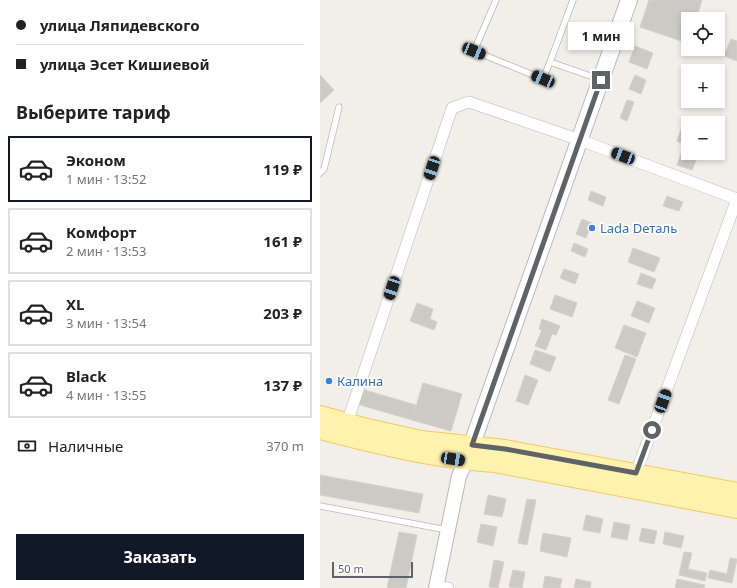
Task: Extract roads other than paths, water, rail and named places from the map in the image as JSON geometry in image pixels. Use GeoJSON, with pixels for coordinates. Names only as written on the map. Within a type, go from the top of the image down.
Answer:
{"type":"FeatureCollection","features":[{"type":"Feature","properties":{"kind":"main road"},"geometry":{"type":"LineString","coordinates":[[469,453],[629,0]]}},
{"type":"Feature","properties":{"kind":"main road"},"geometry":{"type":"LineString","coordinates":[[320,415],[469,453],[494,463],[737,509]]}},
{"type":"Feature","properties":{"kind":"main road"},"geometry":{"type":"LineString","coordinates":[[320,430],[417,453],[469,453],[505,449],[737,492]]}},
{"type":"Feature","properties":{"kind":"street"},"geometry":{"type":"LineString","coordinates":[[347,422],[452,108],[469,102],[580,140],[737,199],[636,473]]}},
{"type":"Feature","properties":{"kind":"street"},"geometry":{"type":"LineString","coordinates":[[440,587],[448,530],[459,476],[469,453]]}},
{"type":"Feature","properties":{"kind":"lane"},"geometry":{"type":"LineString","coordinates":[[496,0],[474,51],[543,79],[573,0]]}},
{"type":"Feature","properties":{"kind":"lane"},"geometry":{"type":"LineString","coordinates":[[550,62],[601,80]]}},
{"type":"Feature","properties":{"kind":"lane"},"geometry":{"type":"LineString","coordinates":[[320,172],[324,169],[338,107]]}},
{"type":"Feature","properties":{"kind":"lane"},"geometry":{"type":"LineString","coordinates":[[320,506],[448,530]]}},
{"type":"Feature","properties":{"kind":"place","name":"Lada Dеталь"},"geometry":{"type":"Point","coordinates":[592,228]}},
{"type":"Feature","properties":{"kind":"place","name":"Калина"},"geometry":{"type":"Point","coordinates":[329,381]}}]}
